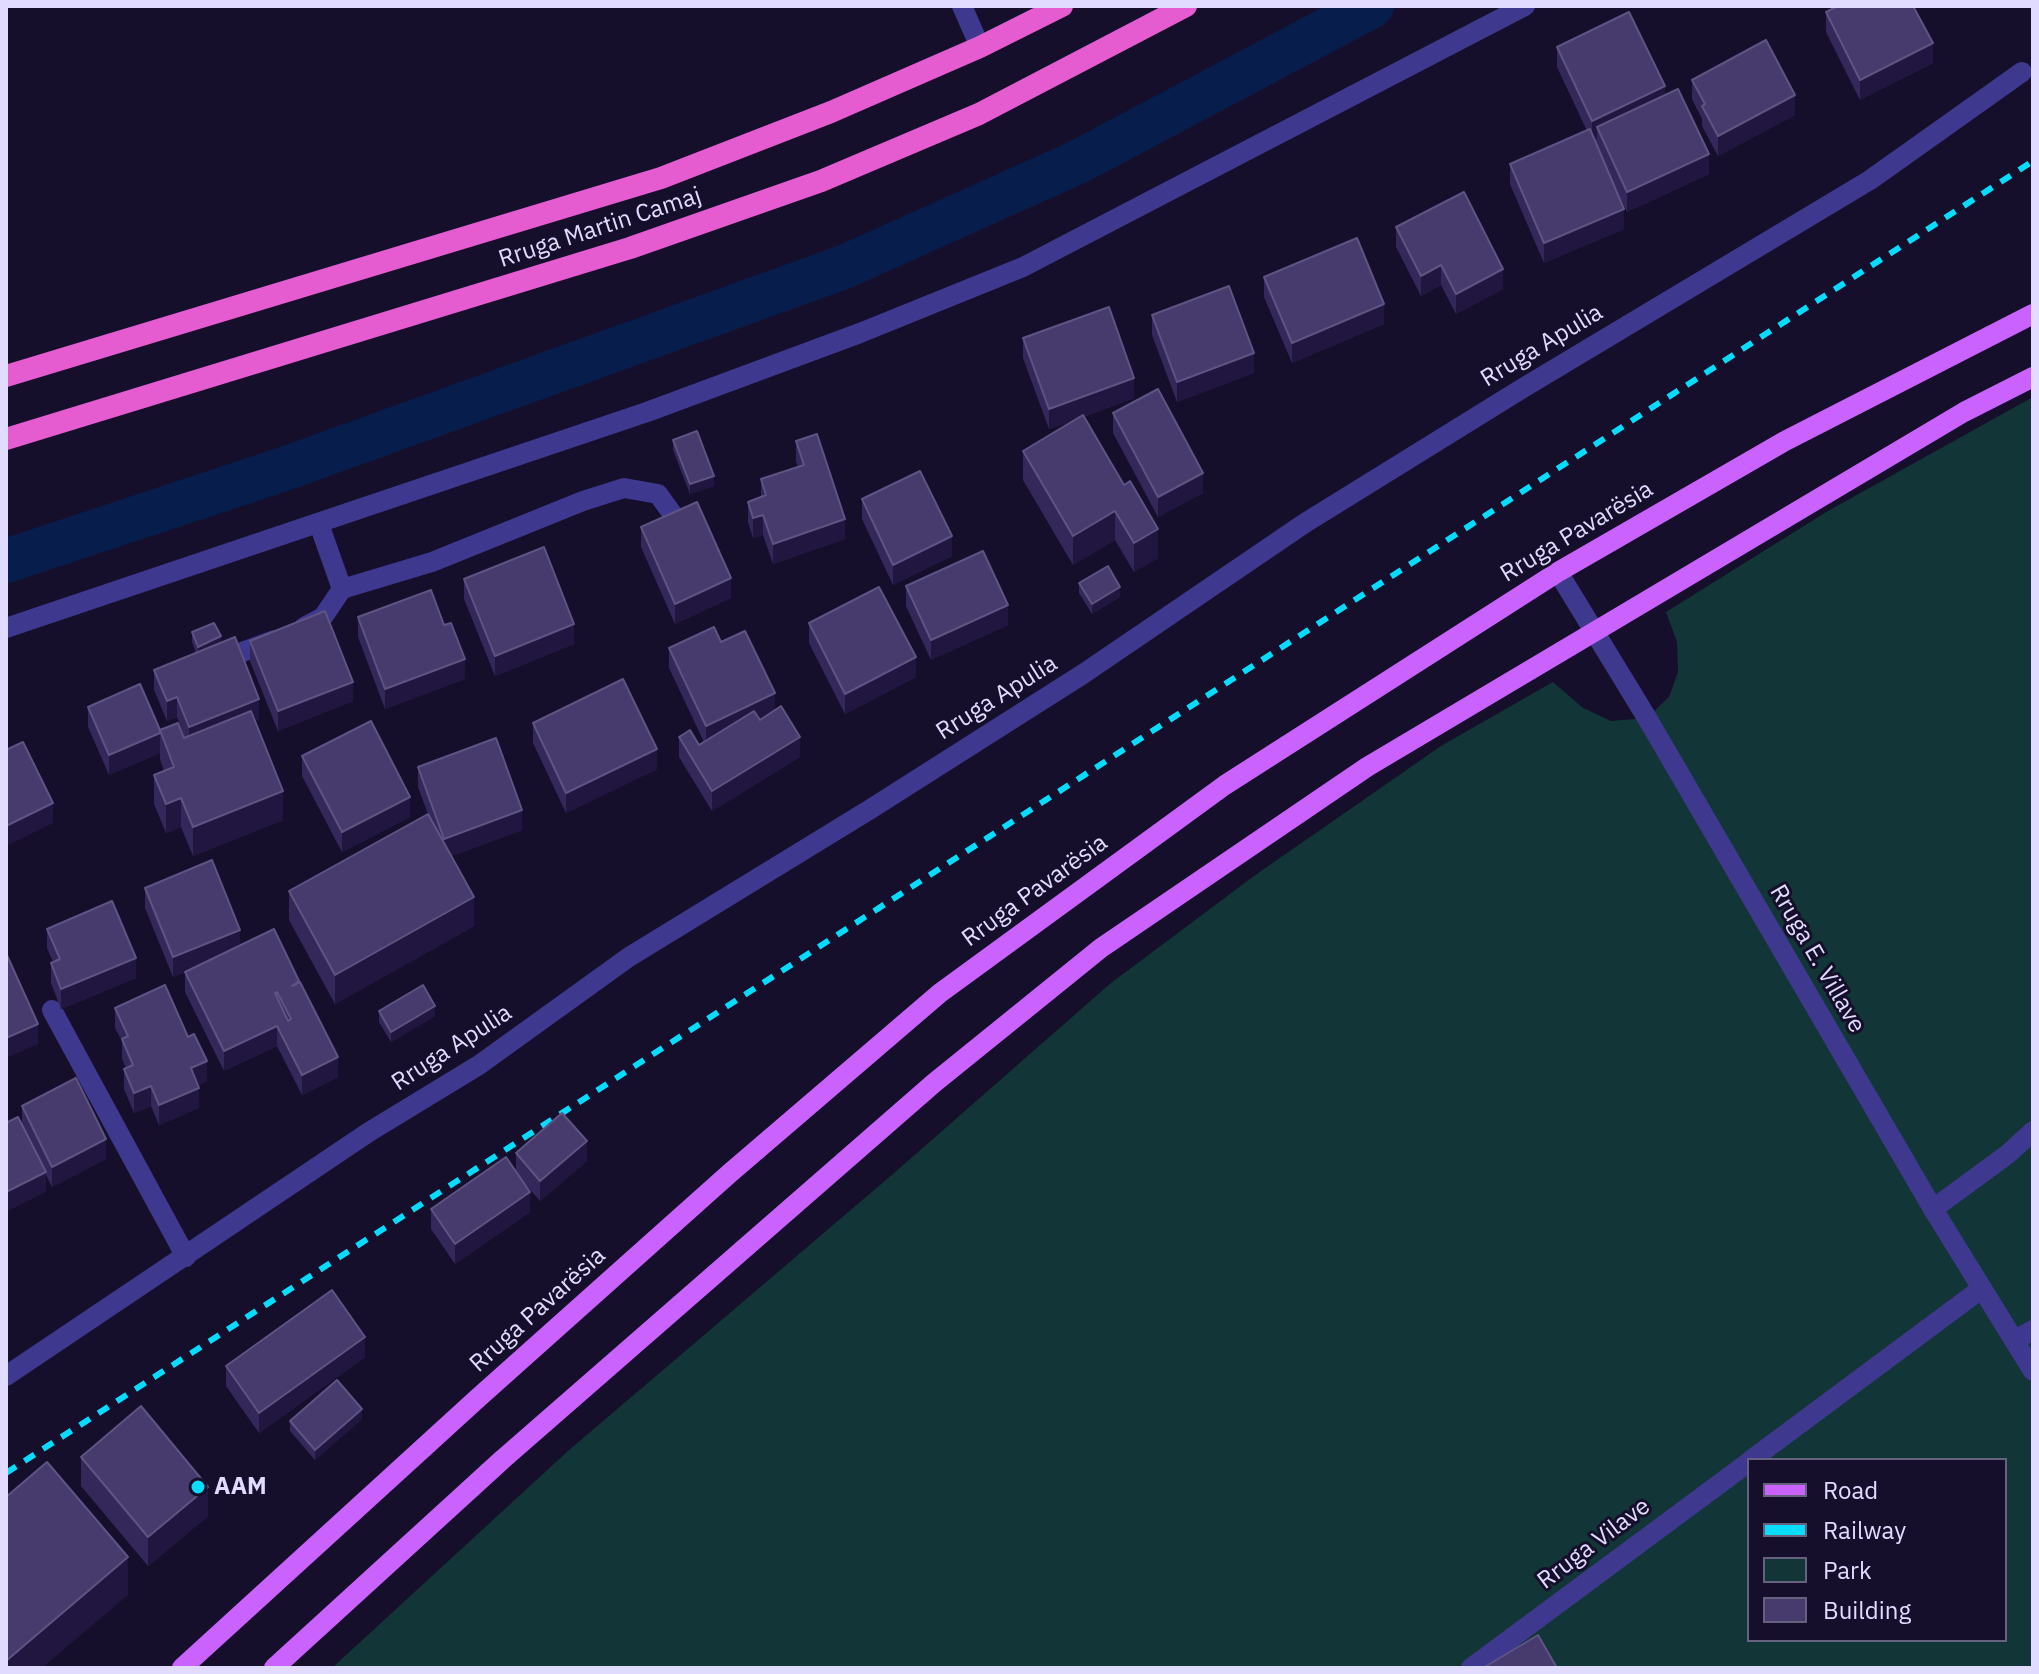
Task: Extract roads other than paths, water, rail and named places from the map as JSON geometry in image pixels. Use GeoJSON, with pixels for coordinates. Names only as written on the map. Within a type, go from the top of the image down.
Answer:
{"type":"FeatureCollection","features":[{"type":"Feature","properties":{"kind":"highway","name":"Rruga Martin Camaj"},"geometry":{"type":"LineString","coordinates":[[6,376],[661,178],[831,112],[980,47],[1062,6]]}},
{"type":"Feature","properties":{"kind":"highway","name":"Rruga Martin Camaj"},"geometry":{"type":"LineString","coordinates":[[6,439],[630,248],[821,181],[979,114],[1186,6]]}},
{"type":"Feature","properties":{"kind":"main road","name":"Rruga Pavarësia"},"geometry":{"type":"LineString","coordinates":[[182,1668],[707,1193],[940,993],[1225,785],[1558,572],[1785,441],[2033,314]]}},
{"type":"Feature","properties":{"kind":"main road"},"geometry":{"type":"LineString","coordinates":[[274,1668],[503,1459],[874,1135],[1101,948],[1367,767],[1964,412],[2033,377]]}},
{"type":"Feature","properties":{"kind":"street"},"geometry":{"type":"LineString","coordinates":[[962,6],[980,47]]}},
{"type":"Feature","properties":{"kind":"street"},"geometry":{"type":"LineString","coordinates":[[6,628],[647,412],[832,344],[1023,267],[1525,6]]}},
{"type":"Feature","properties":{"kind":"street","name":"Rruga Apulia"},"geometry":{"type":"LineString","coordinates":[[6,1376],[369,1132],[479,1065],[629,957],[1069,683],[1305,523],[1870,180],[2022,72]]}},
{"type":"Feature","properties":{"kind":"street"},"geometry":{"type":"LineString","coordinates":[[193,669],[284,637],[323,617],[342,589],[432,562],[583,501],[624,488],[658,494],[676,519]]}},
{"type":"Feature","properties":{"kind":"street"},"geometry":{"type":"LineString","coordinates":[[319,524],[342,589]]}},
{"type":"Feature","properties":{"kind":"street","name":"Rruga E. Villave"},"geometry":{"type":"LineString","coordinates":[[1558,572],[1981,1289],[2024,1335],[2033,1371]]}},
{"type":"Feature","properties":{"kind":"street"},"geometry":{"type":"LineString","coordinates":[[52,1010],[186,1257]]}},
{"type":"Feature","properties":{"kind":"street"},"geometry":{"type":"LineString","coordinates":[[1933,1209],[2008,1154],[2033,1131]]}},
{"type":"Feature","properties":{"kind":"street","name":"Rruga Vilave"},"geometry":{"type":"LineString","coordinates":[[1754,1458],[1981,1289]]}},
{"type":"Feature","properties":{"kind":"street","name":"Rruga Vilave"},"geometry":{"type":"LineString","coordinates":[[1471,1668],[1747,1463]]}},
{"type":"Feature","properties":{"kind":"waterway"},"geometry":{"type":"LineString","coordinates":[[6,561],[284,469],[844,267],[1078,162],[1372,6]]}},
{"type":"Feature","properties":{"kind":"railway"},"geometry":{"type":"LineString","coordinates":[[6,1473],[2033,161]]}},
{"type":"Feature","properties":{"kind":"place","name":"AAM"},"geometry":{"type":"Point","coordinates":[198,1487]}}]}
